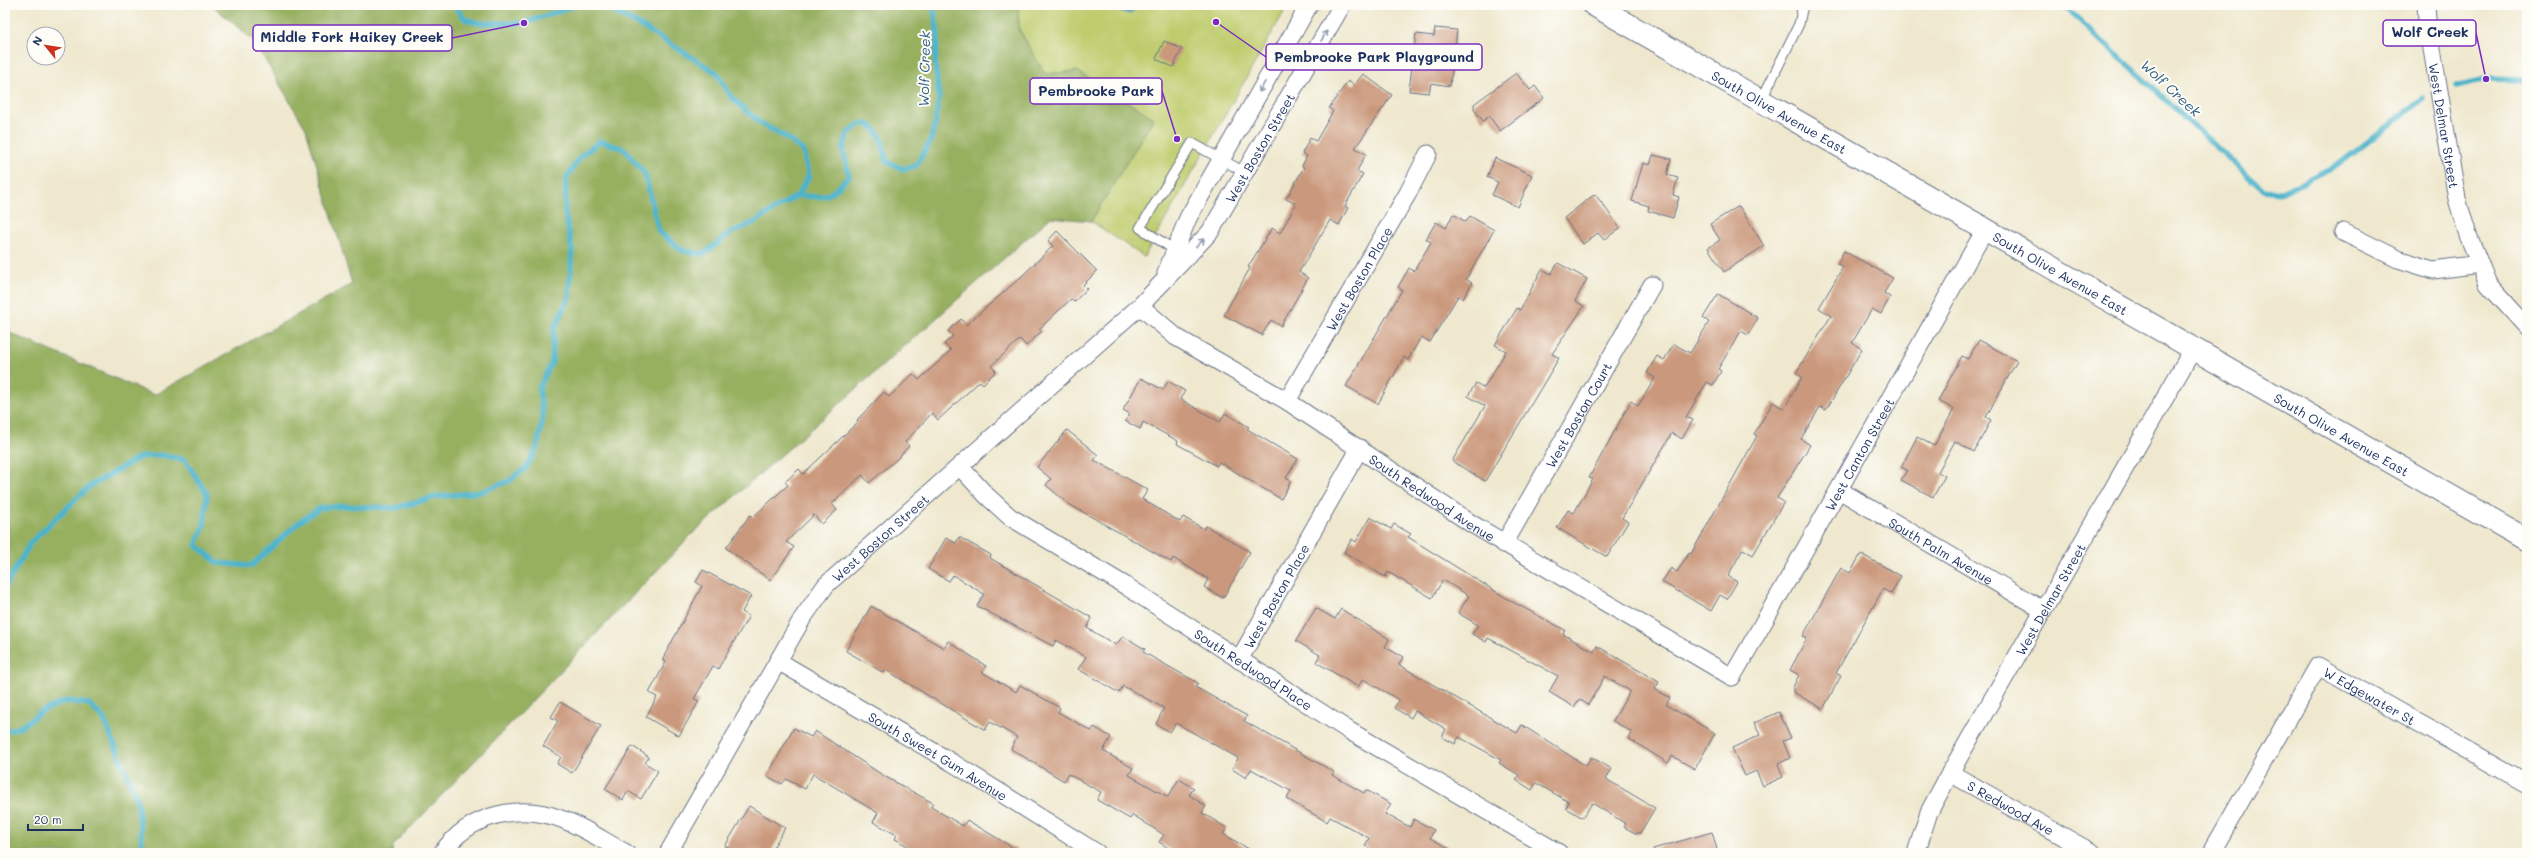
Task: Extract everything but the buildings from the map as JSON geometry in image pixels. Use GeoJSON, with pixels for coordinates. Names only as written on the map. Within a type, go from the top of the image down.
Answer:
{"type":"FeatureCollection","features":[{"type":"Feature","properties":{"kind":"street","name":"West Boston Street"},"geometry":{"type":"LineString","coordinates":[[1181,253],[1188,218],[1309,5]]}},
{"type":"Feature","properties":{"kind":"street","name":"West Boston Street"},"geometry":{"type":"LineString","coordinates":[[668,853],[802,619],[826,585],[1140,306],[1163,280],[1181,253],[1210,232],[1246,173],[1342,5]]}},
{"type":"Feature","properties":{"kind":"street","name":"South Olive Avenue East"},"geometry":{"type":"LineString","coordinates":[[1594,5],[2193,350],[2527,540]]}},
{"type":"Feature","properties":{"kind":"street","name":"West Delmar Street"},"geometry":{"type":"LineString","coordinates":[[2426,5],[2427,19],[2457,199],[2488,284],[2527,327]]}},
{"type":"Feature","properties":{"kind":"street","name":"West Boston Place"},"geometry":{"type":"LineString","coordinates":[[1287,400],[1408,193],[1428,154]]}},
{"type":"Feature","properties":{"kind":"street","name":"West Canton Street"},"geometry":{"type":"LineString","coordinates":[[1732,677],[1839,490],[1872,427],[1984,230]]}},
{"type":"Feature","properties":{"kind":"street"},"geometry":{"type":"LineString","coordinates":[[2343,232],[2398,259],[2433,270],[2480,264]]}},
{"type":"Feature","properties":{"kind":"street","name":"West Boston Court"},"geometry":{"type":"LineString","coordinates":[[1504,544],[1652,285]]}},
{"type":"Feature","properties":{"kind":"street","name":"South Redwood Avenue"},"geometry":{"type":"LineString","coordinates":[[1140,306],[1176,337],[1287,400],[1504,544],[1732,677]]}},
{"type":"Feature","properties":{"kind":"street","name":"West Delmar Street"},"geometry":{"type":"LineString","coordinates":[[1916,853],[1929,812],[1950,773],[2193,350]]}},
{"type":"Feature","properties":{"kind":"street","name":"West Boston Place"},"geometry":{"type":"LineString","coordinates":[[1239,660],[1360,448]]}},
{"type":"Feature","properties":{"kind":"street","name":"South Redwood Place"},"geometry":{"type":"LineString","coordinates":[[960,467],[987,496],[1010,517],[1126,586],[1348,730],[1559,853]]}},
{"type":"Feature","properties":{"kind":"street","name":"South Palm Avenue"},"geometry":{"type":"LineString","coordinates":[[1839,490],[2044,610]]}},
{"type":"Feature","properties":{"kind":"street","name":"South Sweet Gum Avenue"},"geometry":{"type":"LineString","coordinates":[[778,661],[953,763],[1097,853]]}},
{"type":"Feature","properties":{"kind":"street","name":"W Edgewater St"},"geometry":{"type":"LineString","coordinates":[[2211,853],[2318,666],[2527,784]]}},
{"type":"Feature","properties":{"kind":"street","name":"S Redwood Ave"},"geometry":{"type":"LineString","coordinates":[[1950,773],[2093,853]]}},
{"type":"Feature","properties":{"kind":"street"},"geometry":{"type":"LineString","coordinates":[[442,853],[452,838],[474,823],[499,814],[525,811],[546,815],[576,825],[626,853]]}},
{"type":"Feature","properties":{"kind":"lane"},"geometry":{"type":"LineString","coordinates":[[1761,101],[1799,24],[1803,5]]}},
{"type":"Feature","properties":{"kind":"lane"},"geometry":{"type":"LineString","coordinates":[[1181,253],[1140,228],[1192,143],[1246,173]]}},
{"type":"Feature","properties":{"kind":"green space"},"geometry":{"type":"Polygon","coordinates":[[[212,5],[1018,5],[1019,29],[1045,74],[1077,71],[1154,118],[1091,221],[1051,217],[691,535],[393,846],[392,853],[5,853],[5,331],[154,395],[352,284],[306,129],[254,41],[212,5]]]}},
{"type":"Feature","properties":{"kind":"green space"},"geometry":{"type":"Polygon","coordinates":[[[1018,5],[1288,5],[1144,257],[1091,221],[1154,118],[1077,71],[1045,74],[1019,29],[1018,5]]]}},
{"type":"Feature","properties":{"kind":"water"},"geometry":{"type":"Polygon","coordinates":[[[1102,5],[1142,5],[1129,14],[1102,5]]]}},
{"type":"Feature","properties":{"kind":"waterway"},"geometry":{"type":"LineString","coordinates":[[457,5],[457,9],[465,19],[478,23],[524,23],[577,5]]}},
{"type":"Feature","properties":{"kind":"waterway"},"geometry":{"type":"LineString","coordinates":[[5,587],[31,542],[90,486],[140,457],[162,455],[185,460],[207,494],[204,526],[196,545],[218,563],[251,566],[299,522],[320,508],[342,506],[396,508],[435,497],[480,492],[509,481],[526,468],[537,448],[543,417],[539,388],[552,362],[554,329],[569,297],[572,250],[565,213],[566,179],[580,157],[600,141],[624,149],[645,174],[659,232],[683,251],[704,254],[730,233],[753,223],[798,195],[809,176],[803,151],[787,138],[760,123],[732,98],[717,73],[641,26],[601,5],[587,5]]}},
{"type":"Feature","properties":{"kind":"waterway","name":"Wolf Creek"},"geometry":{"type":"LineString","coordinates":[[798,195],[815,197],[827,195],[837,188],[849,176],[843,150],[848,133],[861,123],[872,126],[881,138],[887,162],[903,169],[916,166],[930,142],[935,124],[939,98],[935,63],[938,35],[933,5]]}},
{"type":"Feature","properties":{"kind":"waterway","name":"Wolf Creek"},"geometry":{"type":"LineString","coordinates":[[2063,5],[2263,190],[2282,192],[2338,165],[2424,98]]}},
{"type":"Feature","properties":{"kind":"waterway","name":"Wolf Creek"},"geometry":{"type":"LineString","coordinates":[[2456,86],[2486,79],[2527,80]]}},
{"type":"Feature","properties":{"kind":"waterway"},"geometry":{"type":"LineString","coordinates":[[5,731],[21,727],[42,711],[66,701],[89,704],[104,719],[137,799],[143,853]]}},
{"type":"Feature","properties":{"kind":"place","name":"Pembrooke Park Playground"},"geometry":{"type":"Point","coordinates":[1216,22]}},
{"type":"Feature","properties":{"kind":"place","name":"Middle Fork Haikey Creek"},"geometry":{"type":"Point","coordinates":[524,23]}},
{"type":"Feature","properties":{"kind":"place","name":"Wolf Creek"},"geometry":{"type":"Point","coordinates":[2486,79]}},
{"type":"Feature","properties":{"kind":"place","name":"Pembrooke Park"},"geometry":{"type":"Point","coordinates":[1177,139]}}]}
